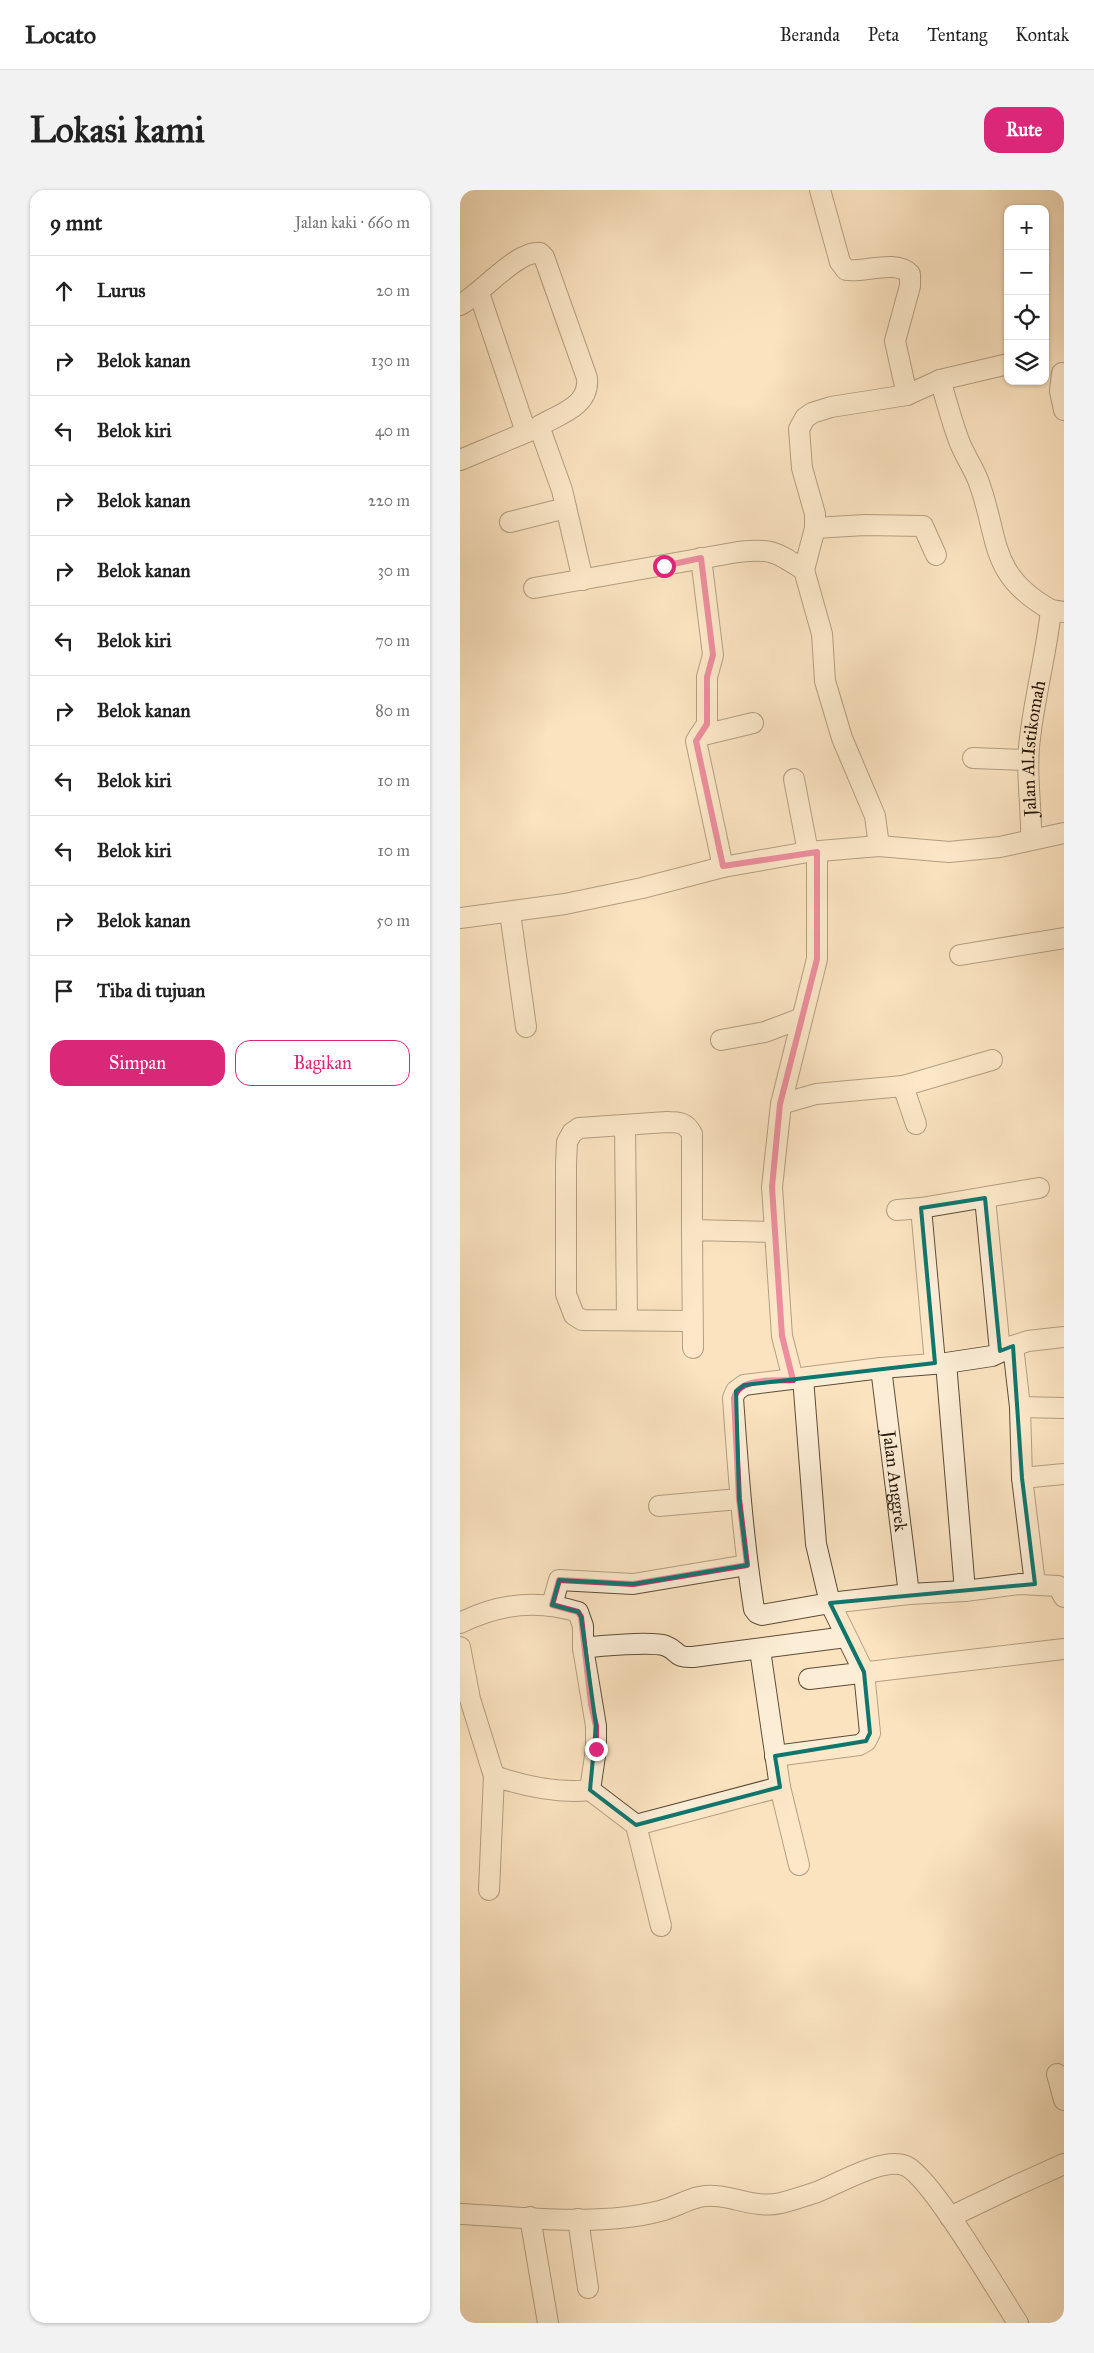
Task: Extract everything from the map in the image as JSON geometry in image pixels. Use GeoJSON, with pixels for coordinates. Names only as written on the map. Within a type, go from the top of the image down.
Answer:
{"type":"FeatureCollection","features":[{"type":"Feature","properties":{"kind":"street"},"geometry":{"type":"LineString","coordinates":[[820,190],[840,262],[846,270],[894,268],[906,270],[910,274],[910,286],[895,341],[907,395]]}},
{"type":"Feature","properties":{"kind":"street"},"geometry":{"type":"LineString","coordinates":[[460,305],[479,293],[512,264],[529,254],[540,253],[544,257],[587,378],[588,387],[585,397],[578,404],[532,429],[461,459]]}},
{"type":"Feature","properties":{"kind":"street"},"geometry":{"type":"LineString","coordinates":[[479,293],[532,429],[566,508],[583,580]]}},
{"type":"Feature","properties":{"kind":"street"},"geometry":{"type":"LineString","coordinates":[[879,846],[874,816],[842,738],[826,687],[822,634],[804,570],[815,528],[815,514],[798,443],[799,429],[805,418],[812,413],[831,407],[907,395],[940,380],[1004,365]]}},
{"type":"Feature","properties":{"kind":"street"},"geometry":{"type":"LineString","coordinates":[[1057,370],[1064,410]]}},
{"type":"Feature","properties":{"kind":"street"},"geometry":{"type":"LineString","coordinates":[[940,380],[958,439],[977,477],[998,557],[1022,591],[1057,611]]}},
{"type":"Feature","properties":{"kind":"street"},"geometry":{"type":"LineString","coordinates":[[510,522],[566,508]]}},
{"type":"Feature","properties":{"kind":"street"},"geometry":{"type":"LineString","coordinates":[[815,528],[865,525],[923,526],[936,556]]}},
{"type":"Feature","properties":{"kind":"street"},"geometry":{"type":"LineString","coordinates":[[534,588],[701,558],[765,549],[774,551],[804,570]]}},
{"type":"Feature","properties":{"kind":"street"},"geometry":{"type":"LineString","coordinates":[[701,558],[713,655],[707,677],[707,724],[696,741],[723,866]]}},
{"type":"Feature","properties":{"kind":"street","name":"Jalan Al.Istikomah"},"geometry":{"type":"LineString","coordinates":[[1031,840],[1028,760],[1031,727],[1057,611]]}},
{"type":"Feature","properties":{"kind":"street"},"geometry":{"type":"LineString","coordinates":[[699,736],[754,723]]}},
{"type":"Feature","properties":{"kind":"street"},"geometry":{"type":"LineString","coordinates":[[974,758],[1028,760]]}},
{"type":"Feature","properties":{"kind":"street"},"geometry":{"type":"LineString","coordinates":[[775,1756],[858,1745],[866,1741],[870,1733],[864,1672],[830,1603],[816,1544],[798,1379],[782,1336],[773,1232],[772,1187],[780,1104],[817,959],[812,852],[794,779]]}},
{"type":"Feature","properties":{"kind":"street"},"geometry":{"type":"LineString","coordinates":[[460,918],[510,913],[642,888],[723,866],[812,852],[879,846],[949,852],[1000,846],[1064,833]]}},
{"type":"Feature","properties":{"kind":"street"},"geometry":{"type":"LineString","coordinates":[[510,913],[526,1027]]}},
{"type":"Feature","properties":{"kind":"street"},"geometry":{"type":"LineString","coordinates":[[960,955],[1064,938]]}},
{"type":"Feature","properties":{"kind":"street"},"geometry":{"type":"LineString","coordinates":[[721,1040],[765,1032],[802,1018]]}},
{"type":"Feature","properties":{"kind":"street"},"geometry":{"type":"LineString","coordinates":[[780,1104],[816,1094],[903,1086],[992,1060]]}},
{"type":"Feature","properties":{"kind":"street"},"geometry":{"type":"LineString","coordinates":[[903,1086],[916,1124]]}},
{"type":"Feature","properties":{"kind":"street"},"geometry":{"type":"LineString","coordinates":[[692,1321],[582,1320],[574,1315],[566,1294],[567,1142],[572,1132],[578,1128],[679,1122],[689,1128],[692,1134],[692,1230],[692,1321],[692,1348]]}},
{"type":"Feature","properties":{"kind":"street"},"geometry":{"type":"LineString","coordinates":[[625,1125],[627,1319]]}},
{"type":"Feature","properties":{"kind":"street"},"geometry":{"type":"LineString","coordinates":[[897,1210],[985,1198],[1039,1188]]}},
{"type":"Feature","properties":{"kind":"street"},"geometry":{"type":"LineString","coordinates":[[985,1198],[1007,1348],[1020,1407],[1022,1478],[1034,1584]]}},
{"type":"Feature","properties":{"kind":"street"},"geometry":{"type":"LineString","coordinates":[[920,1208],[941,1363],[965,1591]]}},
{"type":"Feature","properties":{"kind":"street"},"geometry":{"type":"LineString","coordinates":[[692,1230],[773,1232]]}},
{"type":"Feature","properties":{"kind":"street"},"geometry":{"type":"LineString","coordinates":[[1064,1337],[1028,1341],[1007,1348],[992,1356],[744,1385],[736,1391],[734,1398],[739,1499],[747,1565],[754,1608],[757,1613],[762,1615],[830,1603],[909,1594],[1034,1584],[1058,1586],[1064,1597]]}},
{"type":"Feature","properties":{"kind":"street","name":"Jalan Anggrek"},"geometry":{"type":"LineString","coordinates":[[881,1368],[909,1594]]}},
{"type":"Feature","properties":{"kind":"street"},"geometry":{"type":"LineString","coordinates":[[1020,1407],[1064,1408]]}},
{"type":"Feature","properties":{"kind":"street"},"geometry":{"type":"LineString","coordinates":[[1022,1478],[1064,1474]]}},
{"type":"Feature","properties":{"kind":"street"},"geometry":{"type":"LineString","coordinates":[[659,1506],[739,1499]]}},
{"type":"Feature","properties":{"kind":"street"},"geometry":{"type":"LineString","coordinates":[[552,1605],[559,1580],[633,1584],[747,1565]]}},
{"type":"Feature","properties":{"kind":"street"},"geometry":{"type":"LineString","coordinates":[[460,1623],[513,1605],[552,1605],[578,1612],[583,1626],[584,1648],[596,1726],[596,1749],[590,1790]]}},
{"type":"Feature","properties":{"kind":"street"},"geometry":{"type":"LineString","coordinates":[[584,1648],[627,1645],[666,1646],[682,1658],[760,1650],[846,1637]]}},
{"type":"Feature","properties":{"kind":"street"},"geometry":{"type":"LineString","coordinates":[[460,1648],[470,1699],[494,1776],[489,1890]]}},
{"type":"Feature","properties":{"kind":"street"},"geometry":{"type":"LineString","coordinates":[[809,1680],[1064,1649]]}},
{"type":"Feature","properties":{"kind":"street"},"geometry":{"type":"LineString","coordinates":[[760,1650],[780,1787],[798,1865]]}},
{"type":"Feature","properties":{"kind":"street"},"geometry":{"type":"LineString","coordinates":[[494,1776],[516,1783],[562,1792],[590,1790],[636,1825],[661,1926]]}},
{"type":"Feature","properties":{"kind":"street"},"geometry":{"type":"LineString","coordinates":[[636,1825],[780,1787]]}},
{"type":"Feature","properties":{"kind":"street"},"geometry":{"type":"LineString","coordinates":[[1057,2074],[1064,2100]]}},
{"type":"Feature","properties":{"kind":"street"},"geometry":{"type":"LineString","coordinates":[[460,2214],[578,2219],[621,2217],[660,2211],[700,2197],[726,2196],[751,2204],[766,2206],[818,2192],[876,2168],[900,2164],[908,2167],[926,2186],[950,2217],[1018,2323]]}},
{"type":"Feature","properties":{"kind":"street"},"geometry":{"type":"LineString","coordinates":[[950,2217],[1016,2184],[1064,2164]]}},
{"type":"Feature","properties":{"kind":"street"},"geometry":{"type":"LineString","coordinates":[[530,2217],[548,2323]]}},
{"type":"Feature","properties":{"kind":"street"},"geometry":{"type":"LineString","coordinates":[[578,2219],[588,2288]]}},
{"type":"Feature","properties":{"kind":"highlighted area"},"geometry":{"type":"Polygon","coordinates":[[[985,1198],[1000,1351],[1013,1346],[1022,1478],[1035,1584],[830,1603],[864,1672],[870,1733],[866,1741],[775,1756],[780,1787],[636,1825],[590,1790],[596,1726],[581,1617],[578,1612],[552,1605],[559,1580],[633,1584],[747,1565],[739,1499],[736,1391],[744,1385],[935,1363],[921,1208],[985,1198]]]}},
{"type":"Feature","properties":{"kind":"route"},"geometry":{"type":"LineString","coordinates":[[596,1749],[596,1726],[591,1704],[583,1626],[578,1612],[552,1605],[559,1580],[633,1584],[747,1565],[739,1499],[734,1398],[739,1387],[744,1385],[793,1380],[782,1336],[773,1232],[772,1187],[780,1104],[817,959],[817,852],[723,866],[696,741],[705,730],[707,724],[707,677],[712,666],[713,655],[701,558],[664,566]]}}]}
